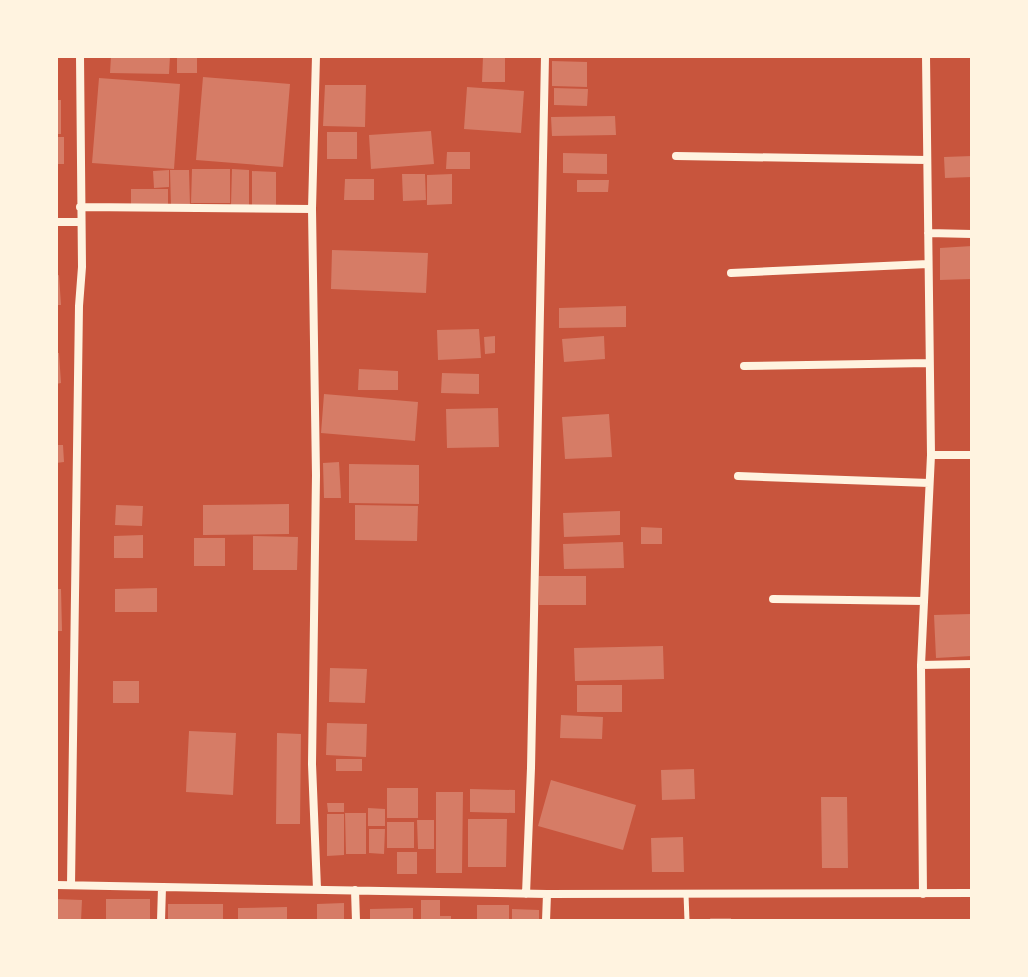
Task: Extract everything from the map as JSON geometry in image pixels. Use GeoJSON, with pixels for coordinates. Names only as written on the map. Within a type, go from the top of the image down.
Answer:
{"type":"FeatureCollection","features":[{"type":"Feature","properties":{"kind":"street"},"geometry":{"type":"LineString","coordinates":[[71,885],[82,267],[80,56]]}},
{"type":"Feature","properties":{"kind":"street"},"geometry":{"type":"LineString","coordinates":[[316,56],[312,209],[316,475],[312,764],[317,889]]}},
{"type":"Feature","properties":{"kind":"street"},"geometry":{"type":"LineString","coordinates":[[526,894],[545,56]]}},
{"type":"Feature","properties":{"kind":"street"},"geometry":{"type":"LineString","coordinates":[[923,894],[921,665],[931,455],[926,56]]}},
{"type":"Feature","properties":{"kind":"street"},"geometry":{"type":"LineString","coordinates":[[676,156],[927,160]]}},
{"type":"Feature","properties":{"kind":"street"},"geometry":{"type":"LineString","coordinates":[[80,207],[312,209]]}},
{"type":"Feature","properties":{"kind":"street"},"geometry":{"type":"LineString","coordinates":[[56,222],[80,222]]}},
{"type":"Feature","properties":{"kind":"street"},"geometry":{"type":"LineString","coordinates":[[928,233],[972,234]]}},
{"type":"Feature","properties":{"kind":"street"},"geometry":{"type":"LineString","coordinates":[[731,273],[928,264]]}},
{"type":"Feature","properties":{"kind":"street"},"geometry":{"type":"LineString","coordinates":[[744,366],[929,363]]}},
{"type":"Feature","properties":{"kind":"street"},"geometry":{"type":"LineString","coordinates":[[931,455],[972,455]]}},
{"type":"Feature","properties":{"kind":"street"},"geometry":{"type":"LineString","coordinates":[[738,476],[929,483]]}},
{"type":"Feature","properties":{"kind":"street"},"geometry":{"type":"LineString","coordinates":[[773,599],[924,601]]}},
{"type":"Feature","properties":{"kind":"street"},"geometry":{"type":"LineString","coordinates":[[921,665],[972,664]]}},
{"type":"Feature","properties":{"kind":"street"},"geometry":{"type":"LineString","coordinates":[[56,885],[526,894],[972,893]]}},
{"type":"Feature","properties":{"kind":"street"},"geometry":{"type":"LineString","coordinates":[[161,921],[162,887]]}},
{"type":"Feature","properties":{"kind":"street"},"geometry":{"type":"LineString","coordinates":[[355,890],[356,921]]}},
{"type":"Feature","properties":{"kind":"street"},"geometry":{"type":"LineString","coordinates":[[546,921],[547,894]]}},
{"type":"Feature","properties":{"kind":"lane"},"geometry":{"type":"LineString","coordinates":[[686,894],[687,921]]}},
{"type":"Feature","properties":{"kind":"building"},"geometry":{"type":"Polygon","coordinates":[[[111,56],[170,56],[169,74],[110,73],[111,56]]]}},
{"type":"Feature","properties":{"kind":"building"},"geometry":{"type":"Polygon","coordinates":[[[177,56],[197,56],[197,73],[177,73],[177,56]]]}},
{"type":"Feature","properties":{"kind":"building"},"geometry":{"type":"Polygon","coordinates":[[[483,56],[505,56],[505,82],[482,82],[483,56]]]}},
{"type":"Feature","properties":{"kind":"building"},"geometry":{"type":"Polygon","coordinates":[[[552,61],[587,62],[587,87],[552,86],[552,61]]]}},
{"type":"Feature","properties":{"kind":"building"},"geometry":{"type":"Polygon","coordinates":[[[203,77],[290,84],[283,167],[196,160],[203,77]]]}},
{"type":"Feature","properties":{"kind":"building"},"geometry":{"type":"Polygon","coordinates":[[[99,78],[180,84],[174,169],[92,163],[99,78]]]}},
{"type":"Feature","properties":{"kind":"building"},"geometry":{"type":"Polygon","coordinates":[[[325,85],[366,85],[365,127],[323,126],[325,85]]]}},
{"type":"Feature","properties":{"kind":"building"},"geometry":{"type":"Polygon","coordinates":[[[467,87],[524,91],[521,133],[464,129],[467,87]]]}},
{"type":"Feature","properties":{"kind":"building"},"geometry":{"type":"Polygon","coordinates":[[[554,88],[588,89],[587,106],[554,105],[554,88]]]}},
{"type":"Feature","properties":{"kind":"building"},"geometry":{"type":"Polygon","coordinates":[[[56,100],[61,100],[61,134],[56,134],[56,100]]]}},
{"type":"Feature","properties":{"kind":"building"},"geometry":{"type":"Polygon","coordinates":[[[615,116],[616,135],[552,136],[551,117],[615,116]]]}},
{"type":"Feature","properties":{"kind":"building"},"geometry":{"type":"Polygon","coordinates":[[[431,131],[434,164],[371,169],[369,135],[431,131]]]}},
{"type":"Feature","properties":{"kind":"building"},"geometry":{"type":"Polygon","coordinates":[[[327,132],[357,132],[357,159],[327,159],[327,132]]]}},
{"type":"Feature","properties":{"kind":"building"},"geometry":{"type":"Polygon","coordinates":[[[56,137],[64,137],[64,164],[56,164],[56,137]]]}},
{"type":"Feature","properties":{"kind":"building"},"geometry":{"type":"Polygon","coordinates":[[[447,152],[470,152],[470,169],[446,169],[447,152]]]}},
{"type":"Feature","properties":{"kind":"building"},"geometry":{"type":"Polygon","coordinates":[[[563,153],[607,154],[607,174],[563,173],[563,153]]]}},
{"type":"Feature","properties":{"kind":"building"},"geometry":{"type":"Polygon","coordinates":[[[972,156],[972,177],[945,178],[944,157],[972,156]]]}},
{"type":"Feature","properties":{"kind":"building"},"geometry":{"type":"Polygon","coordinates":[[[192,169],[230,169],[230,203],[191,203],[192,169]]]}},
{"type":"Feature","properties":{"kind":"building"},"geometry":{"type":"Polygon","coordinates":[[[232,169],[249,170],[249,205],[231,205],[232,169]]]}},
{"type":"Feature","properties":{"kind":"building"},"geometry":{"type":"Polygon","coordinates":[[[169,170],[169,187],[154,188],[153,171],[169,170]]]}},
{"type":"Feature","properties":{"kind":"building"},"geometry":{"type":"Polygon","coordinates":[[[170,170],[189,170],[190,206],[171,206],[170,170]]]}},
{"type":"Feature","properties":{"kind":"building"},"geometry":{"type":"Polygon","coordinates":[[[252,171],[276,172],[276,206],[252,205],[252,171]]]}},
{"type":"Feature","properties":{"kind":"building"},"geometry":{"type":"Polygon","coordinates":[[[402,174],[425,174],[426,200],[403,201],[402,174]]]}},
{"type":"Feature","properties":{"kind":"building"},"geometry":{"type":"Polygon","coordinates":[[[452,174],[452,204],[427,205],[427,175],[452,174]]]}},
{"type":"Feature","properties":{"kind":"building"},"geometry":{"type":"Polygon","coordinates":[[[345,179],[374,179],[374,200],[344,200],[345,179]]]}},
{"type":"Feature","properties":{"kind":"building"},"geometry":{"type":"Polygon","coordinates":[[[577,180],[609,180],[608,192],[577,192],[577,180]]]}},
{"type":"Feature","properties":{"kind":"building"},"geometry":{"type":"Polygon","coordinates":[[[131,189],[168,189],[168,207],[131,207],[131,189]]]}},
{"type":"Feature","properties":{"kind":"building"},"geometry":{"type":"Polygon","coordinates":[[[972,246],[972,279],[940,280],[940,248],[972,246]]]}},
{"type":"Feature","properties":{"kind":"building"},"geometry":{"type":"Polygon","coordinates":[[[332,250],[428,253],[426,293],[331,289],[332,250]]]}},
{"type":"Feature","properties":{"kind":"building"},"geometry":{"type":"Polygon","coordinates":[[[59,275],[61,305],[56,305],[56,276],[59,275]]]}},
{"type":"Feature","properties":{"kind":"building"},"geometry":{"type":"Polygon","coordinates":[[[626,306],[626,327],[559,328],[559,308],[626,306]]]}},
{"type":"Feature","properties":{"kind":"building"},"geometry":{"type":"Polygon","coordinates":[[[479,329],[481,358],[438,360],[437,330],[479,329]]]}},
{"type":"Feature","properties":{"kind":"building"},"geometry":{"type":"Polygon","coordinates":[[[495,336],[495,353],[485,354],[484,337],[495,336]]]}},
{"type":"Feature","properties":{"kind":"building"},"geometry":{"type":"Polygon","coordinates":[[[604,336],[605,359],[564,362],[562,339],[604,336]]]}},
{"type":"Feature","properties":{"kind":"building"},"geometry":{"type":"Polygon","coordinates":[[[56,353],[59,353],[61,383],[56,384],[56,353]]]}},
{"type":"Feature","properties":{"kind":"building"},"geometry":{"type":"Polygon","coordinates":[[[359,369],[398,371],[398,390],[358,390],[359,369]]]}},
{"type":"Feature","properties":{"kind":"building"},"geometry":{"type":"Polygon","coordinates":[[[442,373],[479,374],[479,394],[441,393],[442,373]]]}},
{"type":"Feature","properties":{"kind":"building"},"geometry":{"type":"Polygon","coordinates":[[[324,394],[418,402],[415,441],[321,433],[324,394]]]}},
{"type":"Feature","properties":{"kind":"building"},"geometry":{"type":"Polygon","coordinates":[[[498,408],[499,447],[447,448],[446,409],[498,408]]]}},
{"type":"Feature","properties":{"kind":"building"},"geometry":{"type":"Polygon","coordinates":[[[609,414],[612,457],[565,459],[562,417],[609,414]]]}},
{"type":"Feature","properties":{"kind":"building"},"geometry":{"type":"Polygon","coordinates":[[[56,445],[63,445],[64,462],[56,463],[56,445]]]}},
{"type":"Feature","properties":{"kind":"building"},"geometry":{"type":"Polygon","coordinates":[[[339,462],[341,498],[324,498],[323,463],[339,462]]]}},
{"type":"Feature","properties":{"kind":"building"},"geometry":{"type":"Polygon","coordinates":[[[349,464],[419,465],[419,504],[349,503],[349,464]]]}},
{"type":"Feature","properties":{"kind":"building"},"geometry":{"type":"Polygon","coordinates":[[[289,504],[289,534],[203,535],[203,505],[289,504]]]}},
{"type":"Feature","properties":{"kind":"building"},"geometry":{"type":"Polygon","coordinates":[[[116,505],[143,506],[142,526],[115,525],[116,505]]]}},
{"type":"Feature","properties":{"kind":"building"},"geometry":{"type":"Polygon","coordinates":[[[355,505],[418,506],[417,541],[355,540],[355,505]]]}},
{"type":"Feature","properties":{"kind":"building"},"geometry":{"type":"Polygon","coordinates":[[[620,511],[620,535],[564,537],[563,513],[620,511]]]}},
{"type":"Feature","properties":{"kind":"building"},"geometry":{"type":"Polygon","coordinates":[[[641,527],[662,528],[662,544],[641,544],[641,527]]]}},
{"type":"Feature","properties":{"kind":"building"},"geometry":{"type":"Polygon","coordinates":[[[143,535],[143,558],[114,558],[114,536],[143,535]]]}},
{"type":"Feature","properties":{"kind":"building"},"geometry":{"type":"Polygon","coordinates":[[[253,536],[298,537],[297,570],[253,570],[253,536]]]}},
{"type":"Feature","properties":{"kind":"building"},"geometry":{"type":"Polygon","coordinates":[[[194,538],[225,538],[225,566],[194,566],[194,538]]]}},
{"type":"Feature","properties":{"kind":"building"},"geometry":{"type":"Polygon","coordinates":[[[623,542],[624,568],[564,569],[563,544],[623,542]]]}},
{"type":"Feature","properties":{"kind":"building"},"geometry":{"type":"Polygon","coordinates":[[[539,576],[586,576],[586,605],[539,605],[539,576]]]}},
{"type":"Feature","properties":{"kind":"building"},"geometry":{"type":"Polygon","coordinates":[[[157,588],[157,612],[115,612],[115,589],[157,588]]]}},
{"type":"Feature","properties":{"kind":"building"},"geometry":{"type":"Polygon","coordinates":[[[56,589],[61,589],[62,631],[56,631],[56,589]]]}},
{"type":"Feature","properties":{"kind":"building"},"geometry":{"type":"Polygon","coordinates":[[[971,614],[972,656],[936,658],[934,615],[971,614]]]}},
{"type":"Feature","properties":{"kind":"building"},"geometry":{"type":"Polygon","coordinates":[[[663,646],[664,679],[575,681],[574,648],[663,646]]]}},
{"type":"Feature","properties":{"kind":"building"},"geometry":{"type":"Polygon","coordinates":[[[330,668],[367,669],[365,703],[329,702],[330,668]]]}},
{"type":"Feature","properties":{"kind":"building"},"geometry":{"type":"Polygon","coordinates":[[[113,681],[139,681],[139,703],[113,703],[113,681]]]}},
{"type":"Feature","properties":{"kind":"building"},"geometry":{"type":"Polygon","coordinates":[[[577,685],[622,685],[622,712],[577,712],[577,685]]]}},
{"type":"Feature","properties":{"kind":"building"},"geometry":{"type":"Polygon","coordinates":[[[561,715],[603,717],[602,739],[560,738],[561,715]]]}},
{"type":"Feature","properties":{"kind":"building"},"geometry":{"type":"Polygon","coordinates":[[[327,723],[367,724],[366,757],[326,755],[327,723]]]}},
{"type":"Feature","properties":{"kind":"building"},"geometry":{"type":"Polygon","coordinates":[[[189,731],[236,733],[233,795],[186,792],[189,731]]]}},
{"type":"Feature","properties":{"kind":"building"},"geometry":{"type":"Polygon","coordinates":[[[277,733],[301,734],[300,824],[276,824],[277,733]]]}},
{"type":"Feature","properties":{"kind":"building"},"geometry":{"type":"Polygon","coordinates":[[[336,759],[362,759],[362,771],[336,771],[336,759]]]}},
{"type":"Feature","properties":{"kind":"building"},"geometry":{"type":"Polygon","coordinates":[[[694,769],[695,799],[662,800],[661,770],[694,769]]]}},
{"type":"Feature","properties":{"kind":"building"},"geometry":{"type":"Polygon","coordinates":[[[551,780],[636,805],[623,850],[538,826],[551,780]]]}},
{"type":"Feature","properties":{"kind":"building"},"geometry":{"type":"Polygon","coordinates":[[[387,788],[418,788],[418,818],[387,818],[387,788]]]}},
{"type":"Feature","properties":{"kind":"building"},"geometry":{"type":"Polygon","coordinates":[[[470,789],[515,790],[515,813],[470,812],[470,789]]]}},
{"type":"Feature","properties":{"kind":"building"},"geometry":{"type":"Polygon","coordinates":[[[436,792],[463,792],[462,873],[436,873],[436,792]]]}},
{"type":"Feature","properties":{"kind":"building"},"geometry":{"type":"Polygon","coordinates":[[[821,797],[847,797],[848,868],[822,868],[821,797]]]}},
{"type":"Feature","properties":{"kind":"building"},"geometry":{"type":"Polygon","coordinates":[[[327,803],[344,803],[344,812],[328,812],[327,803]]]}},
{"type":"Feature","properties":{"kind":"building"},"geometry":{"type":"Polygon","coordinates":[[[368,808],[385,809],[385,826],[368,826],[368,808]]]}},
{"type":"Feature","properties":{"kind":"building"},"geometry":{"type":"Polygon","coordinates":[[[345,813],[366,813],[366,854],[346,854],[345,813]]]}},
{"type":"Feature","properties":{"kind":"building"},"geometry":{"type":"Polygon","coordinates":[[[327,814],[344,814],[344,855],[327,856],[327,814]]]}},
{"type":"Feature","properties":{"kind":"building"},"geometry":{"type":"Polygon","coordinates":[[[468,819],[507,819],[506,867],[468,867],[468,819]]]}},
{"type":"Feature","properties":{"kind":"building"},"geometry":{"type":"Polygon","coordinates":[[[417,820],[434,820],[434,849],[418,849],[417,820]]]}},
{"type":"Feature","properties":{"kind":"building"},"geometry":{"type":"Polygon","coordinates":[[[387,822],[414,822],[414,848],[387,848],[387,822]]]}},
{"type":"Feature","properties":{"kind":"building"},"geometry":{"type":"Polygon","coordinates":[[[369,829],[385,829],[384,854],[369,853],[369,829]]]}},
{"type":"Feature","properties":{"kind":"building"},"geometry":{"type":"Polygon","coordinates":[[[683,837],[684,872],[652,872],[651,838],[683,837]]]}},
{"type":"Feature","properties":{"kind":"building"},"geometry":{"type":"Polygon","coordinates":[[[397,852],[417,852],[417,874],[397,874],[397,852]]]}},
{"type":"Feature","properties":{"kind":"building"},"geometry":{"type":"Polygon","coordinates":[[[56,899],[82,900],[81,921],[56,921],[56,899]]]}},
{"type":"Feature","properties":{"kind":"building"},"geometry":{"type":"Polygon","coordinates":[[[106,899],[150,899],[150,921],[106,921],[106,899]]]}},
{"type":"Feature","properties":{"kind":"building"},"geometry":{"type":"Polygon","coordinates":[[[421,900],[440,900],[440,916],[451,916],[451,921],[421,921],[421,900]]]}},
{"type":"Feature","properties":{"kind":"building"},"geometry":{"type":"Polygon","coordinates":[[[344,903],[344,921],[317,921],[317,904],[344,903]]]}},
{"type":"Feature","properties":{"kind":"building"},"geometry":{"type":"Polygon","coordinates":[[[168,904],[223,904],[223,921],[168,921],[168,904]]]}},
{"type":"Feature","properties":{"kind":"building"},"geometry":{"type":"Polygon","coordinates":[[[477,905],[509,905],[509,921],[477,921],[477,905]]]}},
{"type":"Feature","properties":{"kind":"building"},"geometry":{"type":"Polygon","coordinates":[[[287,907],[287,921],[238,921],[238,908],[287,907]]]}},
{"type":"Feature","properties":{"kind":"building"},"geometry":{"type":"Polygon","coordinates":[[[413,908],[413,921],[370,921],[370,909],[413,908]]]}},
{"type":"Feature","properties":{"kind":"building"},"geometry":{"type":"Polygon","coordinates":[[[512,909],[539,910],[539,921],[512,921],[512,909]]]}},
{"type":"Feature","properties":{"kind":"building"},"geometry":{"type":"Polygon","coordinates":[[[710,918],[731,918],[731,921],[711,921],[710,918]]]}}]}
